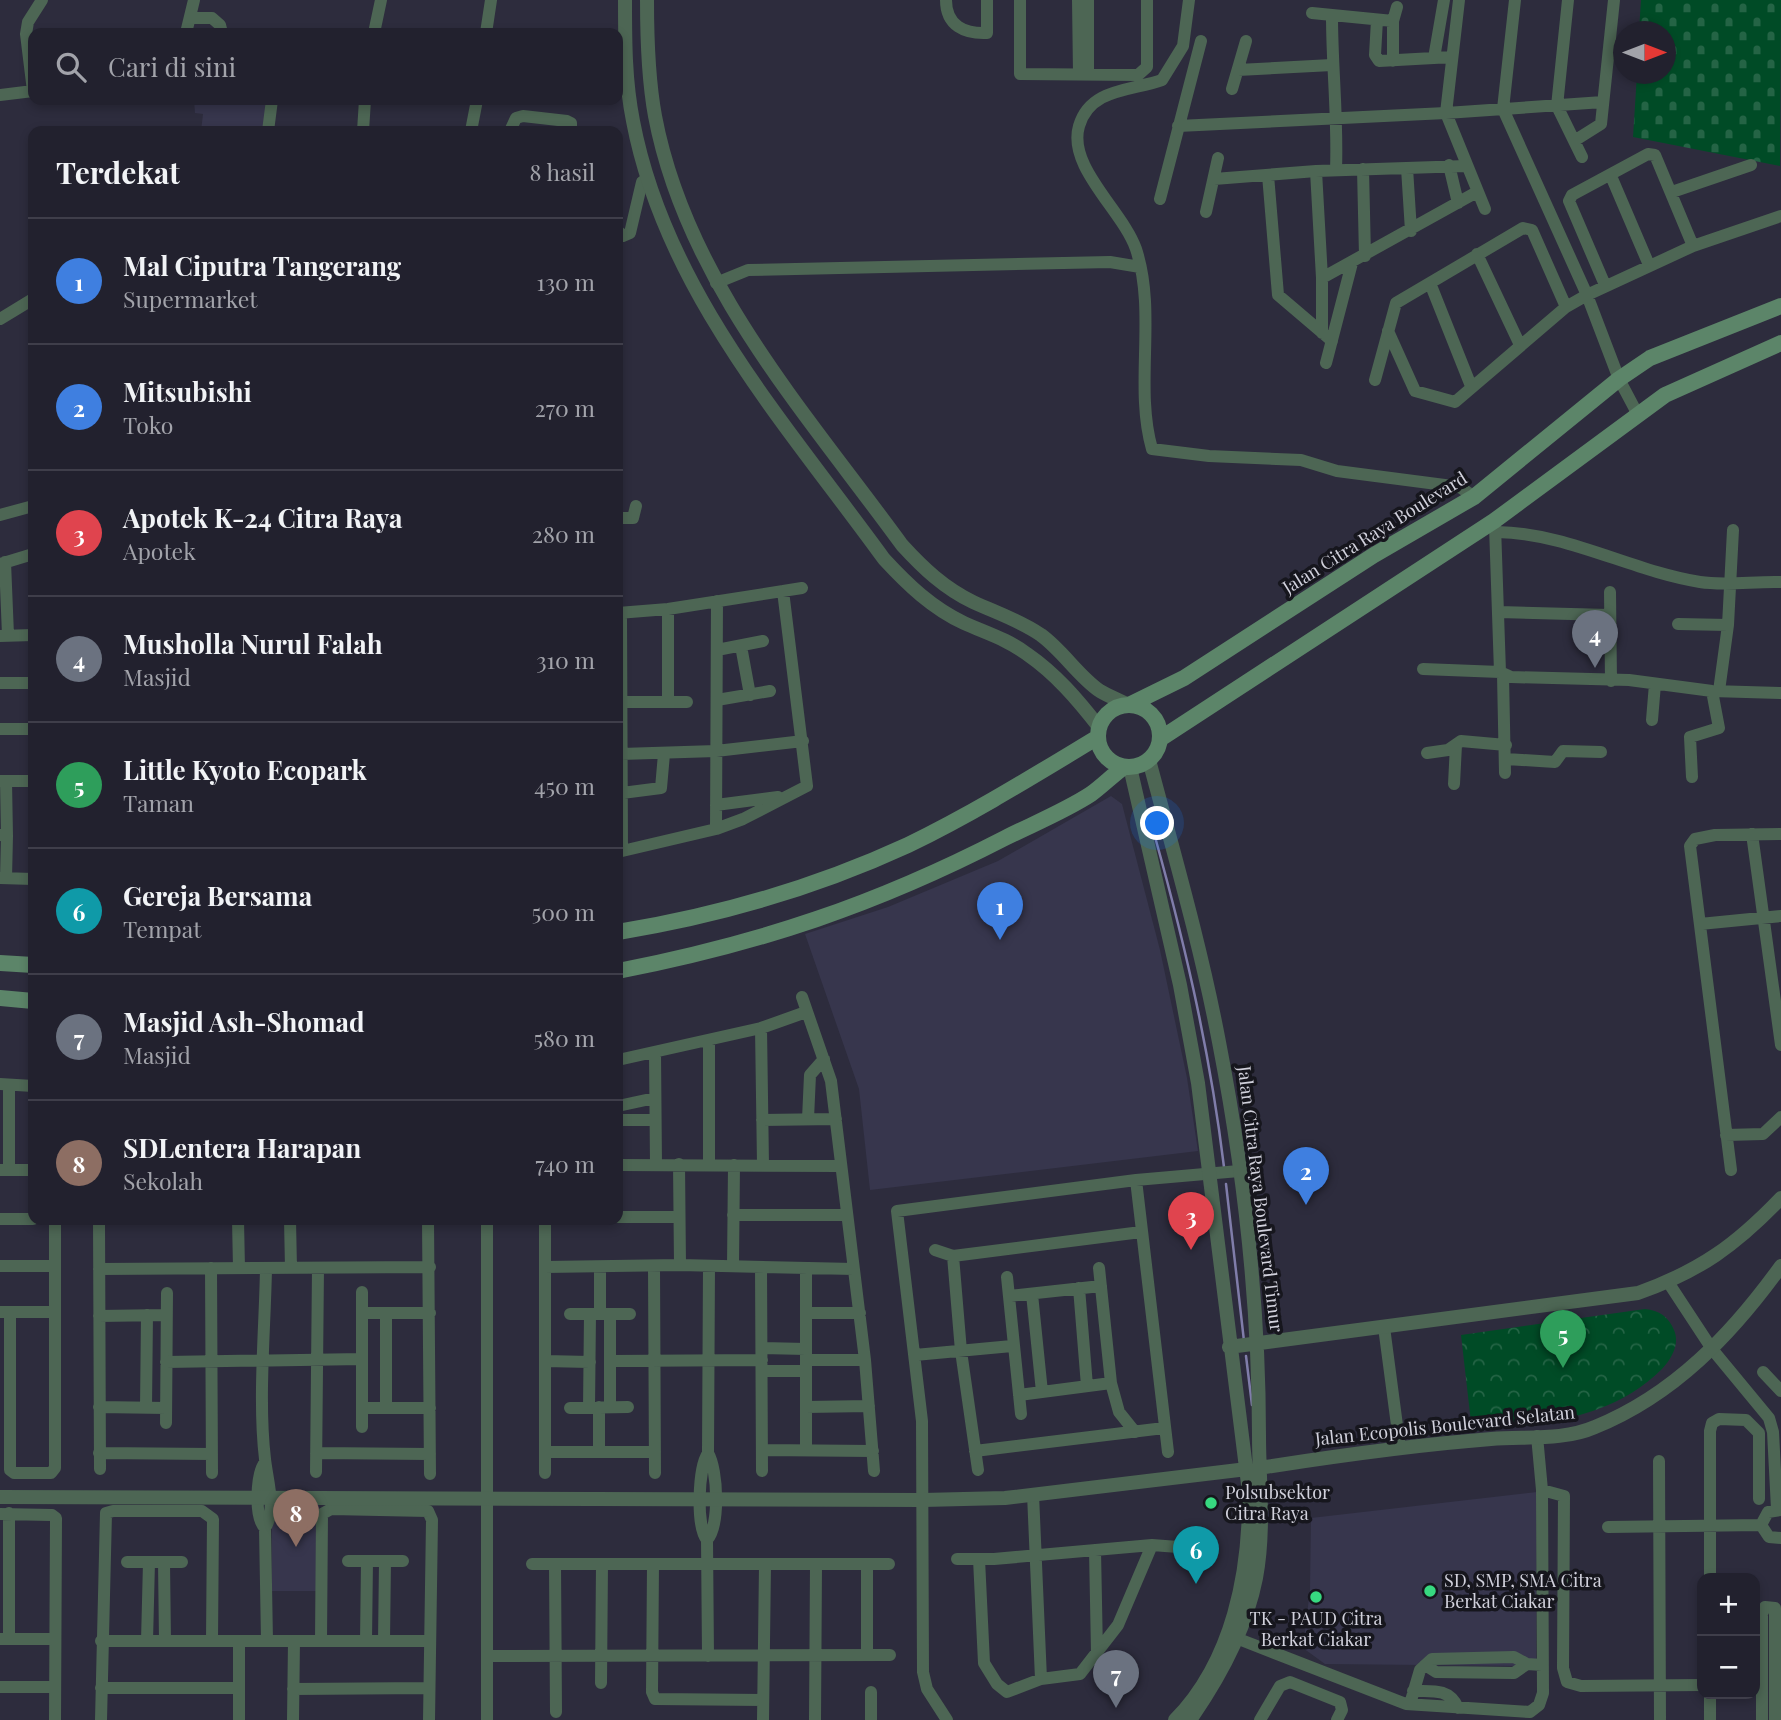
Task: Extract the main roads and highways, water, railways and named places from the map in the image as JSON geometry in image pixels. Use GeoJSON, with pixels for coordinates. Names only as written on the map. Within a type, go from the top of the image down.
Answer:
{"type":"FeatureCollection","features":[{"type":"Feature","properties":{"kind":"main road","name":"Jalan Citra Raya Boulevard"},"geometry":{"type":"LineString","coordinates":[[1129,705],[1184,678],[1374,555],[1474,497],[1619,379],[1650,358],[1781,306]]}},
{"type":"Feature","properties":{"kind":"main road"},"geometry":{"type":"LineString","coordinates":[[623,970],[723,949],[848,910],[950,866],[1091,794],[1127,767],[1149,760],[1160,740],[1495,527],[1637,413],[1698,378],[1781,344]]}},
{"type":"Feature","properties":{"kind":"main road"},"geometry":{"type":"LineString","coordinates":[[623,931],[688,919],[851,868],[906,845],[986,805],[1098,732],[1110,711],[1129,705],[1148,712],[1159,729],[1160,740]]}},
{"type":"Feature","properties":{"kind":"main road"},"geometry":{"type":"LineString","coordinates":[[1098,732],[1103,754],[1127,767]]}},
{"type":"Feature","properties":{"kind":"main road"},"geometry":{"type":"LineString","coordinates":[[0,963],[28,965]]}},
{"type":"Feature","properties":{"kind":"main road"},"geometry":{"type":"LineString","coordinates":[[0,998],[28,1001]]}},
{"type":"Feature","properties":{"kind":"waterway"},"geometry":{"type":"LineString","coordinates":[[1148,812],[1193,988],[1211,1076],[1224,1167]]}},
{"type":"Feature","properties":{"kind":"waterway"},"geometry":{"type":"LineString","coordinates":[[1226,1184],[1244,1341]]}},
{"type":"Feature","properties":{"kind":"waterway"},"geometry":{"type":"LineString","coordinates":[[1246,1356],[1252,1405]]}},
{"type":"Feature","properties":{"kind":"place","name":"Musholla Nurul Falah"},"geometry":{"type":"Point","coordinates":[1595,668]}},
{"type":"Feature","properties":{"kind":"place","name":"Mal Ciputra Tangerang"},"geometry":{"type":"Point","coordinates":[1000,940]}},
{"type":"Feature","properties":{"kind":"place","name":"Mitsubishi"},"geometry":{"type":"Point","coordinates":[1306,1205]}},
{"type":"Feature","properties":{"kind":"place","name":"Apotek K-24 Citra Raya"},"geometry":{"type":"Point","coordinates":[1191,1250]}},
{"type":"Feature","properties":{"kind":"place","name":"Little Kyoto Ecopark"},"geometry":{"type":"Point","coordinates":[1563,1368]}},
{"type":"Feature","properties":{"kind":"place","name":"Polsubsektor Citra Raya"},"geometry":{"type":"Point","coordinates":[1211,1503]}},
{"type":"Feature","properties":{"kind":"place","name":"SDLentera Harapan"},"geometry":{"type":"Point","coordinates":[296,1547]}},
{"type":"Feature","properties":{"kind":"place","name":"Gereja Bersama"},"geometry":{"type":"Point","coordinates":[1196,1584]}},
{"type":"Feature","properties":{"kind":"place","name":"SD, SMP, SMA Citra Berkat Ciakar"},"geometry":{"type":"Point","coordinates":[1430,1591]}},
{"type":"Feature","properties":{"kind":"place","name":"TK - PAUD Citra Berkat Ciakar"},"geometry":{"type":"Point","coordinates":[1316,1597]}},
{"type":"Feature","properties":{"kind":"place","name":"Masjid Ash-Shomad"},"geometry":{"type":"Point","coordinates":[1116,1708]}}]}
